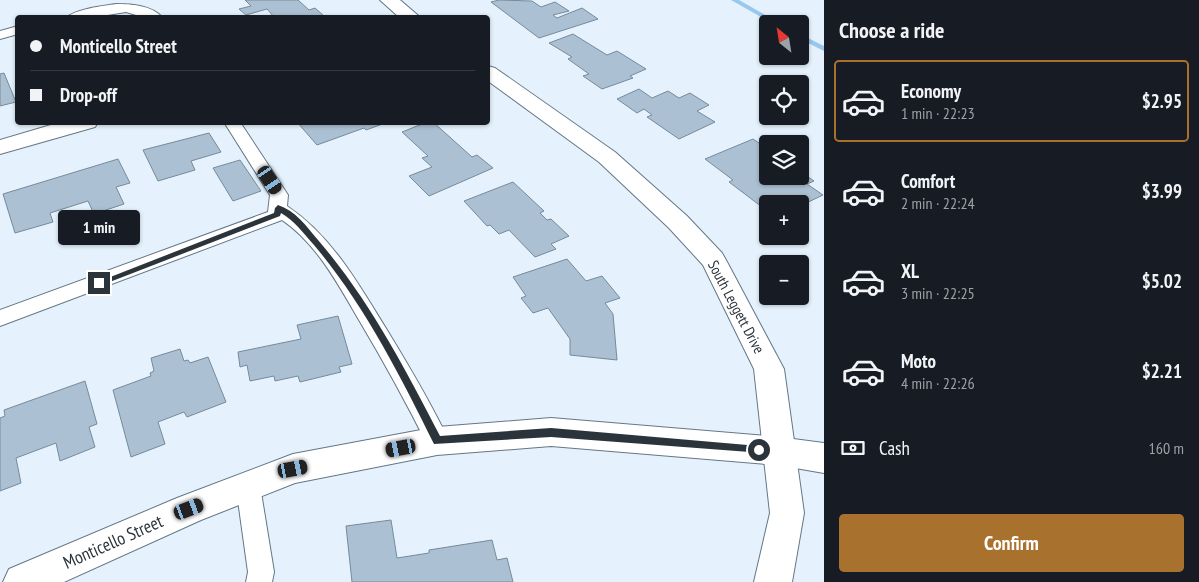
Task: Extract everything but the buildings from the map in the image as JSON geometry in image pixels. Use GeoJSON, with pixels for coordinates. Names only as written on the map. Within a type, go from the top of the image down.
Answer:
{"type":"FeatureCollection","features":[{"type":"Feature","properties":{"kind":"street"},"geometry":{"type":"LineString","coordinates":[[389,0],[408,15]]}},
{"type":"Feature","properties":{"kind":"street","name":"South Leggett Drive"},"geometry":{"type":"LineString","coordinates":[[490,73],[622,170],[678,222],[713,260],[769,369],[787,512],[773,582]]}},
{"type":"Feature","properties":{"kind":"street"},"geometry":{"type":"LineString","coordinates":[[0,147],[77,125]]}},
{"type":"Feature","properties":{"kind":"street","name":"Monticello Street"},"geometry":{"type":"LineString","coordinates":[[22,582],[189,509],[293,469],[437,441],[551,432],[778,451],[824,458]]}},
{"type":"Feature","properties":{"kind":"lane"},"geometry":{"type":"LineString","coordinates":[[86,15],[132,5],[147,9],[154,15]]}},
{"type":"Feature","properties":{"kind":"lane"},"geometry":{"type":"LineString","coordinates":[[0,34],[15,31]]}},
{"type":"Feature","properties":{"kind":"lane"},"geometry":{"type":"LineString","coordinates":[[0,318],[277,215],[280,195],[234,125]]}},
{"type":"Feature","properties":{"kind":"lane"},"geometry":{"type":"LineString","coordinates":[[278,208],[294,217],[339,269],[405,377],[437,441]]}},
{"type":"Feature","properties":{"kind":"lane"},"geometry":{"type":"LineString","coordinates":[[248,486],[261,572],[259,582]]}},
{"type":"Feature","properties":{"kind":"waterway"},"geometry":{"type":"LineString","coordinates":[[734,0],[762,15]]}},
{"type":"Feature","properties":{"kind":"waterway"},"geometry":{"type":"LineString","coordinates":[[809,41],[824,49]]}},
{"type":"Feature","properties":{"kind":"route"},"geometry":{"type":"LineString","coordinates":[[99,283],[277,215],[278,208],[294,217],[339,269],[405,377],[437,441],[551,432],[759,450]]}}]}
